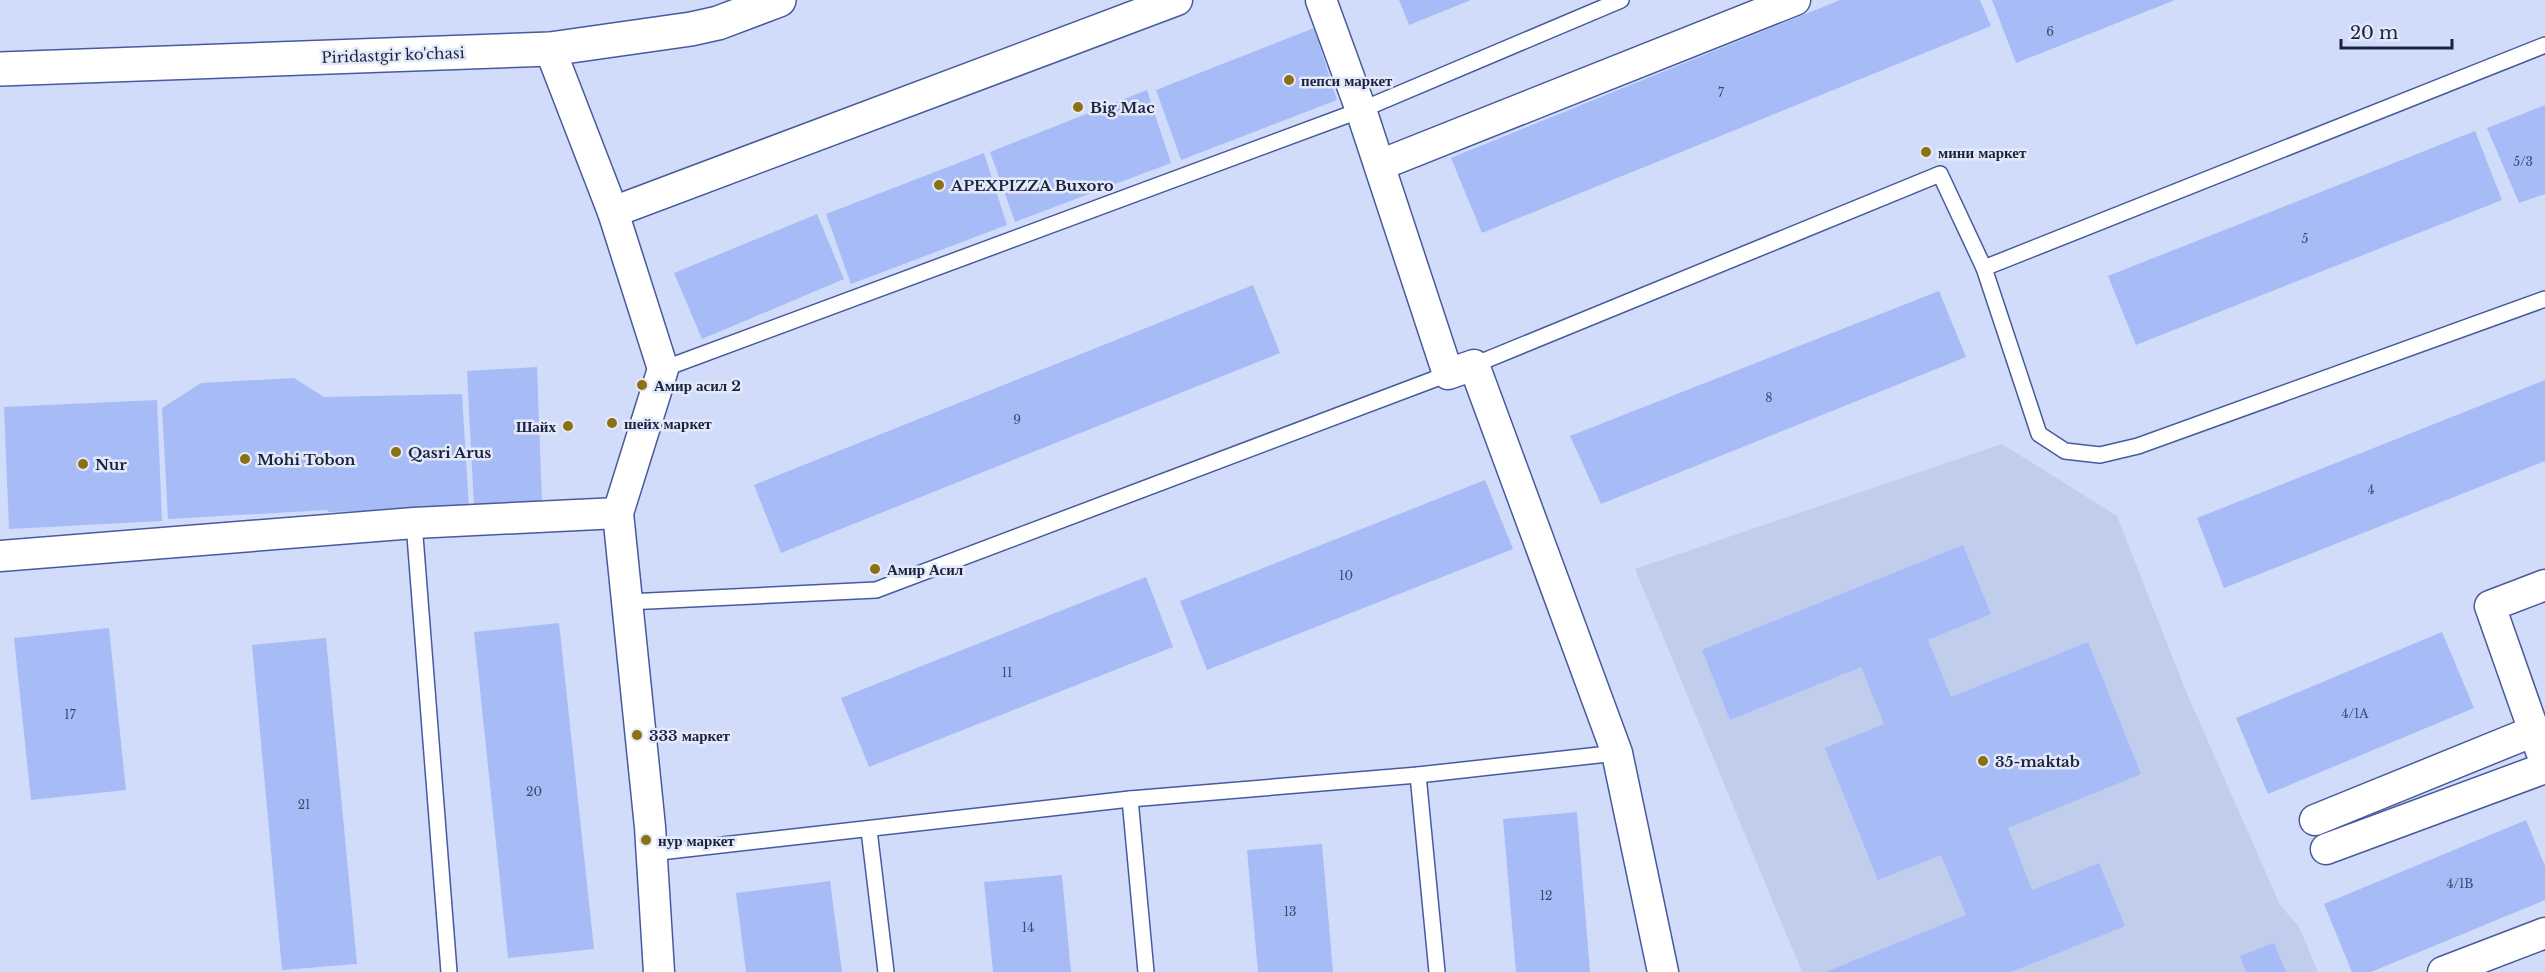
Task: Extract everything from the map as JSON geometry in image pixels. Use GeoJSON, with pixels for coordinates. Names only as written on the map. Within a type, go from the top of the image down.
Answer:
{"type":"FeatureCollection","features":[{"type":"Feature","properties":{"kind":"main road","name":"Piridastgir ko'chasi"},"geometry":{"type":"LineString","coordinates":[[0,69],[550,49],[691,29],[718,23],[779,0]]}},
{"type":"Feature","properties":{"kind":"street"},"geometry":{"type":"LineString","coordinates":[[613,212],[1177,0]]}},
{"type":"Feature","properties":{"kind":"street"},"geometry":{"type":"LineString","coordinates":[[1321,0],[1380,165],[1617,753],[1663,972]]}},
{"type":"Feature","properties":{"kind":"street"},"geometry":{"type":"LineString","coordinates":[[1380,165],[1796,0]]}},
{"type":"Feature","properties":{"kind":"street"},"geometry":{"type":"LineString","coordinates":[[550,49],[613,212],[663,369],[618,513],[651,853],[659,972]]}},
{"type":"Feature","properties":{"kind":"street"},"geometry":{"type":"LineString","coordinates":[[0,556],[414,523],[618,513]]}},
{"type":"Feature","properties":{"kind":"street"},"geometry":{"type":"LineString","coordinates":[[2545,585],[2490,606],[2545,762]]}},
{"type":"Feature","properties":{"kind":"street"},"geometry":{"type":"LineString","coordinates":[[2315,820],[2534,731]]}},
{"type":"Feature","properties":{"kind":"street"},"geometry":{"type":"LineString","coordinates":[[2326,849],[2545,768]]}},
{"type":"Feature","properties":{"kind":"street"},"geometry":{"type":"LineString","coordinates":[[2444,972],[2545,933]]}},
{"type":"Feature","properties":{"kind":"lane"},"geometry":{"type":"LineString","coordinates":[[663,369],[1361,110],[1621,0]]}},
{"type":"Feature","properties":{"kind":"lane"},"geometry":{"type":"LineString","coordinates":[[1984,268],[2545,45]]}},
{"type":"Feature","properties":{"kind":"lane"},"geometry":{"type":"LineString","coordinates":[[627,602],[876,590],[1461,370],[1940,174],[1984,268],[2039,434],[2065,451],[2100,455],[2138,446],[2545,299]]}},
{"type":"Feature","properties":{"kind":"lane"},"geometry":{"type":"LineString","coordinates":[[414,523],[449,972]]}},
{"type":"Feature","properties":{"kind":"lane"},"geometry":{"type":"LineString","coordinates":[[651,853],[1130,799],[1418,775],[1617,753]]}},
{"type":"Feature","properties":{"kind":"lane"},"geometry":{"type":"LineString","coordinates":[[1418,775],[1437,972]]}},
{"type":"Feature","properties":{"kind":"lane"},"geometry":{"type":"LineString","coordinates":[[1130,799],[1146,972]]}},
{"type":"Feature","properties":{"kind":"lane"},"geometry":{"type":"LineString","coordinates":[[869,830],[886,972]]}},
{"type":"Feature","properties":{"kind":"shaded area"},"geometry":{"type":"Polygon","coordinates":[[[2002,444],[2117,516],[2185,689],[2280,905],[2299,927],[2318,972],[1802,972],[1635,569],[2002,444]]]}},
{"type":"Feature","properties":{"kind":"building"},"geometry":{"type":"Polygon","coordinates":[[[1399,0],[1471,0],[1409,25],[1399,0]]]}},
{"type":"Feature","properties":{"kind":"building"},"geometry":{"type":"Polygon","coordinates":[[[1840,0],[1980,0],[1991,26],[1482,233],[1451,158],[1840,0]]]}},
{"type":"Feature","properties":{"kind":"building"},"geometry":{"type":"Polygon","coordinates":[[[1992,0],[2175,0],[2016,63],[1992,0]]]}},
{"type":"Feature","properties":{"kind":"building"},"geometry":{"type":"Polygon","coordinates":[[[1314,28],[1337,100],[1181,160],[1156,90],[1314,28]]]}},
{"type":"Feature","properties":{"kind":"building"},"geometry":{"type":"Polygon","coordinates":[[[1147,90],[1171,163],[1015,222],[990,152],[1147,90]]]}},
{"type":"Feature","properties":{"kind":"building"},"geometry":{"type":"Polygon","coordinates":[[[2545,105],[2545,194],[2519,203],[2487,128],[2545,105]]]}},
{"type":"Feature","properties":{"kind":"building"},"geometry":{"type":"Polygon","coordinates":[[[2475,131],[2502,200],[2136,345],[2108,276],[2475,131]]]}},
{"type":"Feature","properties":{"kind":"building"},"geometry":{"type":"Polygon","coordinates":[[[984,153],[1007,225],[851,284],[826,214],[984,153]]]}},
{"type":"Feature","properties":{"kind":"building"},"geometry":{"type":"Polygon","coordinates":[[[817,214],[844,279],[702,339],[674,273],[817,214]]]}},
{"type":"Feature","properties":{"kind":"building"},"geometry":{"type":"Polygon","coordinates":[[[1253,285],[1280,353],[781,553],[754,485],[1253,285]]]}},
{"type":"Feature","properties":{"kind":"building"},"geometry":{"type":"Polygon","coordinates":[[[1939,291],[1966,357],[1601,504],[1570,436],[1939,291]]]}},
{"type":"Feature","properties":{"kind":"building"},"geometry":{"type":"Polygon","coordinates":[[[537,367],[542,504],[474,507],[467,371],[537,367]]]}},
{"type":"Feature","properties":{"kind":"building"},"geometry":{"type":"Polygon","coordinates":[[[294,378],[324,397],[462,394],[469,508],[328,512],[328,510],[168,519],[162,408],[201,383],[294,378]]]}},
{"type":"Feature","properties":{"kind":"building"},"geometry":{"type":"Polygon","coordinates":[[[2545,380],[2545,461],[2224,588],[2197,518],[2545,380]]]}},
{"type":"Feature","properties":{"kind":"building","name":"Nur"},"geometry":{"type":"Polygon","coordinates":[[[157,400],[162,521],[9,529],[4,407],[157,400]]]}},
{"type":"Feature","properties":{"kind":"building"},"geometry":{"type":"Polygon","coordinates":[[[1485,480],[1513,549],[1207,670],[1180,601],[1485,480]]]}},
{"type":"Feature","properties":{"kind":"building","name":"35-maktab"},"geometry":{"type":"Polygon","coordinates":[[[1963,545],[1991,614],[1928,640],[1951,697],[2088,642],[2141,774],[2008,828],[2032,890],[2099,863],[2125,926],[2011,972],[1826,972],[1966,915],[1941,855],[1878,880],[1825,748],[1884,724],[1861,667],[1730,720],[1702,650],[1963,545]]]}},
{"type":"Feature","properties":{"kind":"building"},"geometry":{"type":"Polygon","coordinates":[[[1146,577],[1173,647],[869,767],[841,698],[1146,577]]]}},
{"type":"Feature","properties":{"kind":"building"},"geometry":{"type":"Polygon","coordinates":[[[559,623],[594,949],[508,958],[474,632],[559,623]]]}},
{"type":"Feature","properties":{"kind":"building"},"geometry":{"type":"Polygon","coordinates":[[[109,628],[126,790],[31,800],[14,638],[109,628]]]}},
{"type":"Feature","properties":{"kind":"building"},"geometry":{"type":"Polygon","coordinates":[[[2442,632],[2474,708],[2268,794],[2236,718],[2442,632]]]}},
{"type":"Feature","properties":{"kind":"building"},"geometry":{"type":"Polygon","coordinates":[[[326,638],[357,964],[282,970],[252,645],[326,638]]]}},
{"type":"Feature","properties":{"kind":"building"},"geometry":{"type":"Polygon","coordinates":[[[1577,812],[1590,972],[1516,972],[1503,819],[1577,812]]]}},
{"type":"Feature","properties":{"kind":"building"},"geometry":{"type":"Polygon","coordinates":[[[2526,820],[2545,866],[2545,900],[2371,972],[2352,972],[2324,904],[2526,820]]]}},
{"type":"Feature","properties":{"kind":"building"},"geometry":{"type":"Polygon","coordinates":[[[1322,844],[1333,972],[1258,972],[1247,850],[1322,844]]]}},
{"type":"Feature","properties":{"kind":"building"},"geometry":{"type":"Polygon","coordinates":[[[1062,875],[1071,972],[993,972],[984,882],[1062,875]]]}},
{"type":"Feature","properties":{"kind":"building"},"geometry":{"type":"Polygon","coordinates":[[[830,881],[842,972],[746,972],[736,893],[830,881]]]}},
{"type":"Feature","properties":{"kind":"building"},"geometry":{"type":"Polygon","coordinates":[[[2274,943],[2286,972],[2246,972],[2240,956],[2274,943]]]}},
{"type":"Feature","properties":{"kind":"place","name":"пепси маркет"},"geometry":{"type":"Point","coordinates":[1289,80]}},
{"type":"Feature","properties":{"kind":"place","name":"Big Mac"},"geometry":{"type":"Point","coordinates":[1078,107]}},
{"type":"Feature","properties":{"kind":"place","name":"мини маркет"},"geometry":{"type":"Point","coordinates":[1926,152]}},
{"type":"Feature","properties":{"kind":"place","name":"APEXPIZZA Buxoro"},"geometry":{"type":"Point","coordinates":[939,185]}},
{"type":"Feature","properties":{"kind":"place","name":"Амир асил 2"},"geometry":{"type":"Point","coordinates":[642,385]}},
{"type":"Feature","properties":{"kind":"place","name":"шейх маркет"},"geometry":{"type":"Point","coordinates":[612,423]}},
{"type":"Feature","properties":{"kind":"place","name":"Шайх"},"geometry":{"type":"Point","coordinates":[568,426]}},
{"type":"Feature","properties":{"kind":"place","name":"Qasri Arus"},"geometry":{"type":"Point","coordinates":[396,452]}},
{"type":"Feature","properties":{"kind":"place","name":"Mohi Tobon"},"geometry":{"type":"Point","coordinates":[245,459]}},
{"type":"Feature","properties":{"kind":"place","name":"Nur"},"geometry":{"type":"Point","coordinates":[83,464]}},
{"type":"Feature","properties":{"kind":"place","name":"Амир Асил"},"geometry":{"type":"Point","coordinates":[875,569]}},
{"type":"Feature","properties":{"kind":"place","name":"333 маркет"},"geometry":{"type":"Point","coordinates":[637,735]}},
{"type":"Feature","properties":{"kind":"place","name":"35-maktab"},"geometry":{"type":"Point","coordinates":[1983,761]}},
{"type":"Feature","properties":{"kind":"place","name":"нур маркет"},"geometry":{"type":"Point","coordinates":[646,840]}}]}
